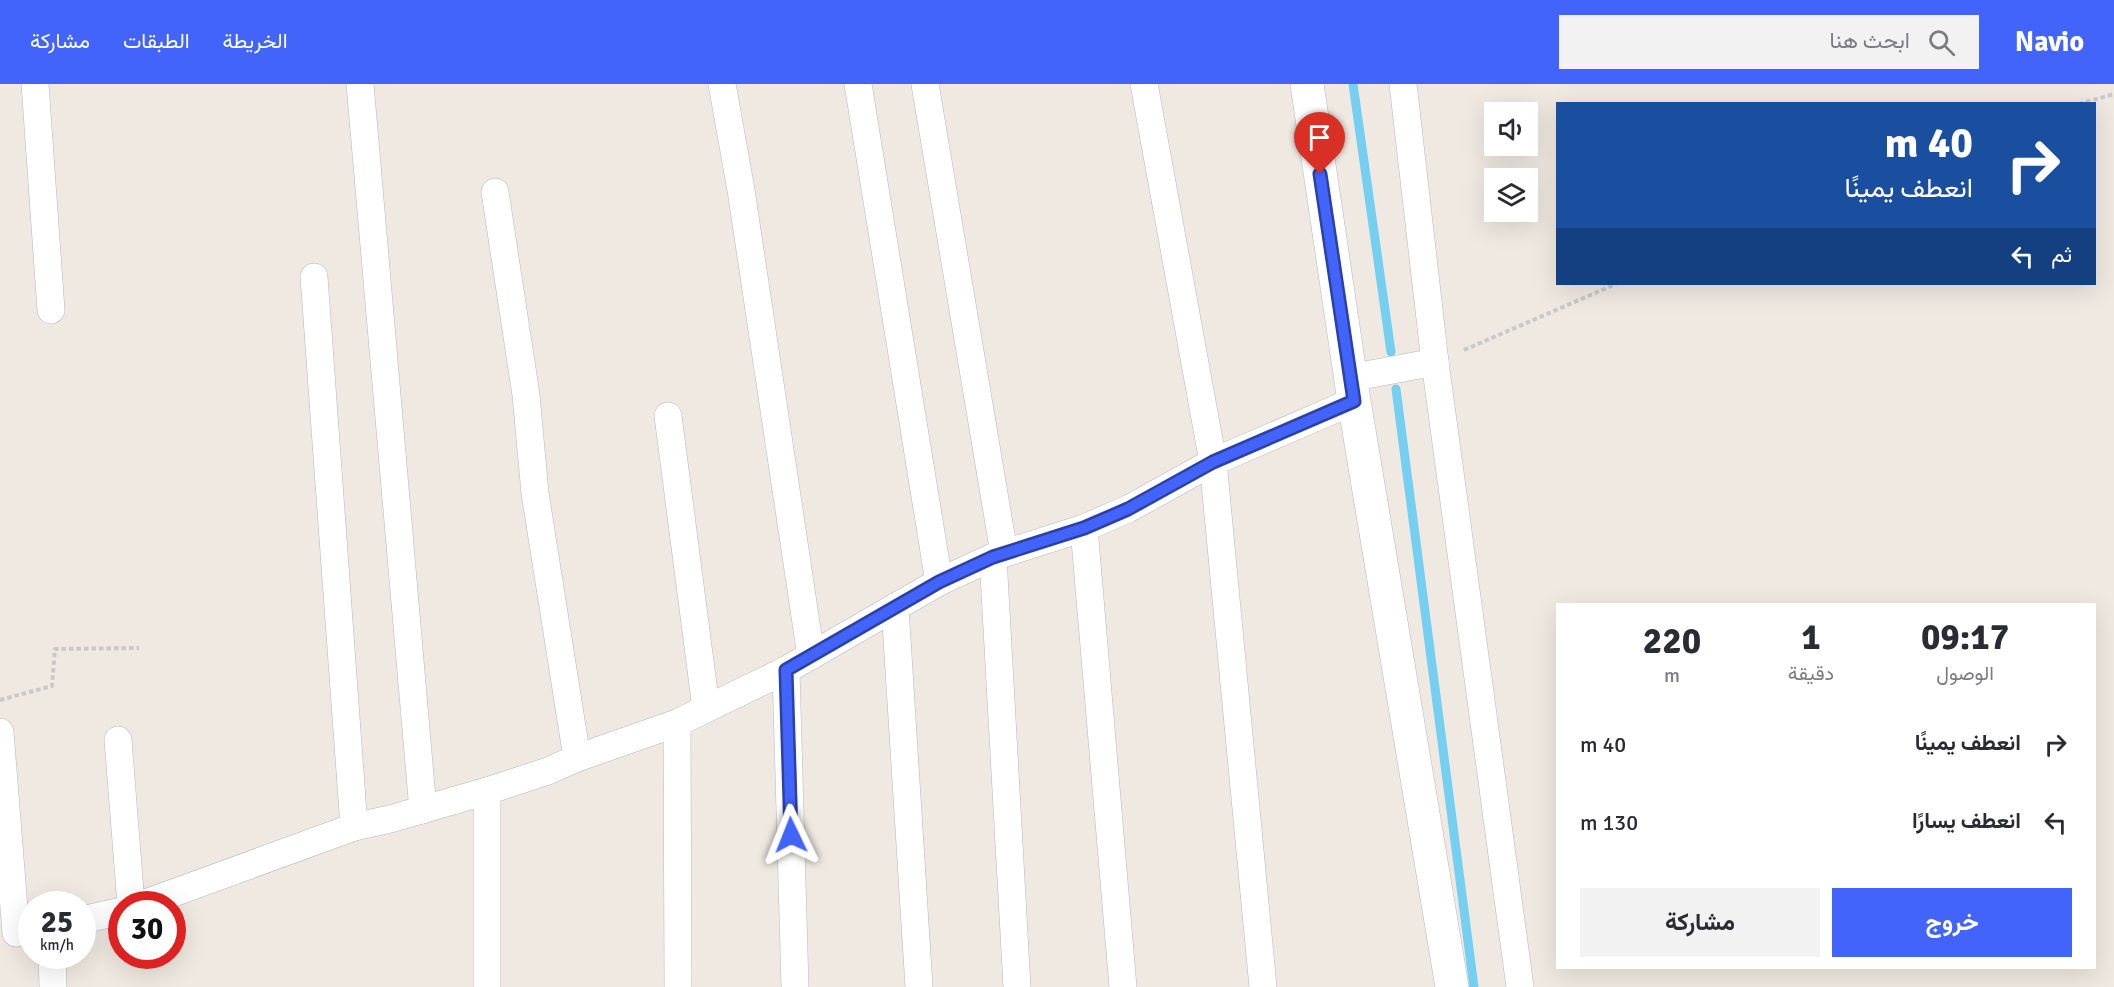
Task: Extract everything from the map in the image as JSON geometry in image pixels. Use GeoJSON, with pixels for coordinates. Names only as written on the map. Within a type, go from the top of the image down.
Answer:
{"type":"FeatureCollection","features":[{"type":"Feature","properties":{"kind":"street"},"geometry":{"type":"LineString","coordinates":[[35,84],[51,310]]}},
{"type":"Feature","properties":{"kind":"street"},"geometry":{"type":"LineString","coordinates":[[360,84],[423,810]]}},
{"type":"Feature","properties":{"kind":"street"},"geometry":{"type":"LineString","coordinates":[[722,84],[741,190],[811,656]]}},
{"type":"Feature","properties":{"kind":"street"},"geometry":{"type":"LineString","coordinates":[[858,84],[939,582]]}},
{"type":"Feature","properties":{"kind":"street"},"geometry":{"type":"LineString","coordinates":[[925,84],[998,555],[1017,987]]}},
{"type":"Feature","properties":{"kind":"street"},"geometry":{"type":"LineString","coordinates":[[1144,84],[1213,462],[1263,987]]}},
{"type":"Feature","properties":{"kind":"street"},"geometry":{"type":"LineString","coordinates":[[1307,84],[1352,389],[1452,987]]}},
{"type":"Feature","properties":{"kind":"street"},"geometry":{"type":"LineString","coordinates":[[1403,84],[1435,362],[1520,987]]}},
{"type":"Feature","properties":{"kind":"street"},"geometry":{"type":"LineString","coordinates":[[495,192],[526,395],[534,493],[577,758]]}},
{"type":"Feature","properties":{"kind":"street"},"geometry":{"type":"LineString","coordinates":[[314,277],[354,827]]}},
{"type":"Feature","properties":{"kind":"street"},"geometry":{"type":"LineString","coordinates":[[179,891],[354,827],[487,791],[677,723],[786,670],[939,582],[998,555],[1084,528],[1128,509],[1352,389],[1435,362]]}},
{"type":"Feature","properties":{"kind":"street"},"geometry":{"type":"LineString","coordinates":[[668,416],[706,708]]}},
{"type":"Feature","properties":{"kind":"street"},"geometry":{"type":"LineString","coordinates":[[1084,528],[1123,987]]}},
{"type":"Feature","properties":{"kind":"street"},"geometry":{"type":"LineString","coordinates":[[895,607],[919,987]]}},
{"type":"Feature","properties":{"kind":"street"},"geometry":{"type":"LineString","coordinates":[[786,670],[795,987]]}},
{"type":"Feature","properties":{"kind":"street"},"geometry":{"type":"LineString","coordinates":[[677,723],[678,987]]}},
{"type":"Feature","properties":{"kind":"street"},"geometry":{"type":"LineString","coordinates":[[0,732],[16,933]]}},
{"type":"Feature","properties":{"kind":"street"},"geometry":{"type":"LineString","coordinates":[[118,740],[130,891]]}},
{"type":"Feature","properties":{"kind":"street"},"geometry":{"type":"LineString","coordinates":[[487,791],[488,987]]}},
{"type":"Feature","properties":{"kind":"street"},"geometry":{"type":"LineString","coordinates":[[52,969],[53,987]]}},
{"type":"Feature","properties":{"kind":"path"},"geometry":{"type":"LineString","coordinates":[[2086,102],[2114,94]]}},
{"type":"Feature","properties":{"kind":"path"},"geometry":{"type":"LineString","coordinates":[[1435,362],[1614,285]]}},
{"type":"Feature","properties":{"kind":"path"},"geometry":{"type":"LineString","coordinates":[[0,700],[52,686],[55,649],[139,648]]}},
{"type":"Feature","properties":{"kind":"waterway"},"geometry":{"type":"LineString","coordinates":[[1353,84],[1391,352]]}},
{"type":"Feature","properties":{"kind":"waterway"},"geometry":{"type":"LineString","coordinates":[[1396,389],[1474,987]]}},
{"type":"Feature","properties":{"kind":"route"},"geometry":{"type":"LineString","coordinates":[[791,835],[786,670],[939,582],[993,557],[1084,528],[1128,509],[1213,462],[1354,401],[1320,174]]}}]}
